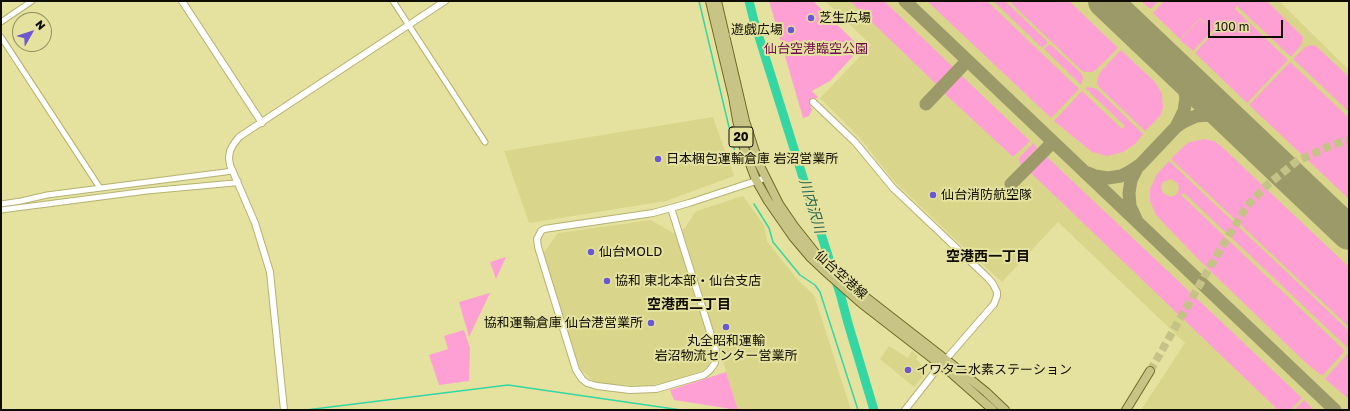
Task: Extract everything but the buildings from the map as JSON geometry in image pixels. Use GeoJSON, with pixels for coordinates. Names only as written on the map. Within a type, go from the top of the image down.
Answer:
{"type":"FeatureCollection","features":[{"type":"Feature","properties":{"kind":"main road","name":"仙台空港線"},"geometry":{"type":"LineString","coordinates":[[710,1],[744,148],[756,180],[768,201],[793,237],[810,257],[861,303],[986,392],[1005,410]]}},
{"type":"Feature","properties":{"kind":"main road","name":"仙台空港線"},"geometry":{"type":"LineString","coordinates":[[717,1],[745,122],[759,164],[779,204],[806,243],[828,266],[943,362],[993,410]]}},
{"type":"Feature","properties":{"kind":"main road"},"geometry":{"type":"LineString","coordinates":[[1126,410],[1150,371]]}},
{"type":"Feature","properties":{"kind":"street"},"geometry":{"type":"LineString","coordinates":[[1,22],[32,1]]}},
{"type":"Feature","properties":{"kind":"street"},"geometry":{"type":"LineString","coordinates":[[182,1],[262,123]]}},
{"type":"Feature","properties":{"kind":"street"},"geometry":{"type":"LineString","coordinates":[[392,1],[485,142]]}},
{"type":"Feature","properties":{"kind":"street"},"geometry":{"type":"LineString","coordinates":[[284,409],[270,272],[255,222],[233,172],[229,158],[233,145],[239,137],[445,1]]}},
{"type":"Feature","properties":{"kind":"street"},"geometry":{"type":"LineString","coordinates":[[1,37],[100,188]]}},
{"type":"Feature","properties":{"kind":"street"},"geometry":{"type":"LineString","coordinates":[[813,102],[855,142],[893,188],[988,278],[996,288],[997,296],[994,304],[943,362],[905,410]]}},
{"type":"Feature","properties":{"kind":"street"},"geometry":{"type":"LineString","coordinates":[[1,204],[21,202],[47,196],[100,188],[233,172]]}},
{"type":"Feature","properties":{"kind":"street"},"geometry":{"type":"LineString","coordinates":[[671,208],[716,351],[715,363],[704,375],[656,389],[630,390],[597,386],[587,383],[582,380],[576,370],[538,248],[536,239],[539,234],[544,229],[653,213],[765,178]]}},
{"type":"Feature","properties":{"kind":"street"},"geometry":{"type":"LineString","coordinates":[[1,210],[147,191],[234,183],[238,181]]}},
{"type":"Feature","properties":{"kind":"shaded area"},"geometry":{"type":"Polygon","coordinates":[[[825,1],[1279,1],[1349,70],[1349,410],[1141,410],[1185,343],[1058,222],[1002,282],[958,242],[892,179],[860,138],[820,98],[871,45],[825,1]]]}},
{"type":"Feature","properties":{"kind":"shaded area"},"geometry":{"type":"Polygon","coordinates":[[[713,117],[734,176],[666,201],[529,223],[504,151],[713,117]]]}},
{"type":"Feature","properties":{"kind":"shaded area"},"geometry":{"type":"Polygon","coordinates":[[[743,196],[764,225],[767,241],[796,278],[814,295],[851,410],[738,410],[682,229],[685,228],[696,211],[743,196]]]}},
{"type":"Feature","properties":{"kind":"shaded area"},"geometry":{"type":"Polygon","coordinates":[[[651,220],[673,233],[676,233],[712,350],[708,366],[701,371],[672,382],[644,386],[596,383],[579,368],[543,253],[558,233],[651,220]]]}},
{"type":"Feature","properties":{"kind":"shaded area","name":"イワタニ水素ステーション"},"geometry":{"type":"Polygon","coordinates":[[[889,346],[908,358],[912,351],[918,356],[916,359],[922,365],[924,375],[914,387],[880,359],[889,346]]]}},
{"type":"Feature","properties":{"kind":"green space","name":"仙台空港臨空公園"},"geometry":{"type":"Polygon","coordinates":[[[769,1],[813,1],[854,41],[859,50],[830,81],[812,91],[818,97],[810,104],[812,110],[809,116],[803,118],[769,1]]]}},
{"type":"Feature","properties":{"kind":"green space"},"geometry":{"type":"Polygon","coordinates":[[[850,1],[884,1],[954,68],[937,85],[850,1]]]}},
{"type":"Feature","properties":{"kind":"green space"},"geometry":{"type":"Polygon","coordinates":[[[927,1],[987,1],[1079,89],[1051,118],[927,1]]]}},
{"type":"Feature","properties":{"kind":"green space"},"geometry":{"type":"Polygon","coordinates":[[[993,1],[1005,1],[1047,41],[1047,43],[1042,48],[993,1]]]}},
{"type":"Feature","properties":{"kind":"green space"},"geometry":{"type":"Polygon","coordinates":[[[1009,1],[1069,1],[1118,48],[1096,70],[1092,72],[1085,72],[1081,70],[1009,1]]]}},
{"type":"Feature","properties":{"kind":"green space"},"geometry":{"type":"Polygon","coordinates":[[[1141,1],[1159,1],[1150,9],[1141,1]]]}},
{"type":"Feature","properties":{"kind":"green space"},"geometry":{"type":"Polygon","coordinates":[[[1164,1],[1267,1],[1303,37],[1302,44],[1291,57],[1237,6],[1235,9],[1288,60],[1247,103],[1195,53],[1217,29],[1224,28],[1216,21],[1216,27],[1193,51],[1180,40],[1200,19],[1213,30],[1200,18],[1180,39],[1153,13],[1164,1]]]}},
{"type":"Feature","properties":{"kind":"green space"},"geometry":{"type":"Polygon","coordinates":[[[1048,45],[1051,45],[1082,74],[1083,79],[1081,85],[1044,49],[1048,45]]]}},
{"type":"Feature","properties":{"kind":"green space"},"geometry":{"type":"Polygon","coordinates":[[[1313,45],[1349,77],[1349,112],[1293,59],[1305,47],[1313,45]]]}},
{"type":"Feature","properties":{"kind":"green space"},"geometry":{"type":"Polygon","coordinates":[[[1121,50],[1155,82],[1162,94],[1163,108],[1160,116],[1145,131],[1099,87],[1097,83],[1101,71],[1121,50]]]}},
{"type":"Feature","properties":{"kind":"green space"},"geometry":{"type":"Polygon","coordinates":[[[1290,62],[1349,118],[1349,199],[1249,105],[1290,62]]]}},
{"type":"Feature","properties":{"kind":"green space"},"geometry":{"type":"Polygon","coordinates":[[[961,75],[1030,141],[1014,156],[1012,156],[944,93],[961,75]]]}},
{"type":"Feature","properties":{"kind":"green space"},"geometry":{"type":"Polygon","coordinates":[[[1088,87],[1097,89],[1143,134],[1135,144],[1123,152],[1107,156],[1092,152],[1054,121],[1082,91],[1122,129],[1125,126],[1085,88],[1088,87]]]}},
{"type":"Feature","properties":{"kind":"green space"},"geometry":{"type":"Polygon","coordinates":[[[1204,139],[1214,141],[1221,146],[1349,267],[1349,327],[1171,159],[1185,145],[1190,142],[1204,139]]]}},
{"type":"Feature","properties":{"kind":"green space"},"geometry":{"type":"Polygon","coordinates":[[[1033,143],[1037,148],[1021,165],[1019,161],[1020,157],[1033,143]]]}},
{"type":"Feature","properties":{"kind":"green space"},"geometry":{"type":"Polygon","coordinates":[[[1046,156],[1302,398],[1290,410],[1278,410],[1031,173],[1046,156]]]}},
{"type":"Feature","properties":{"kind":"green space"},"geometry":{"type":"Polygon","coordinates":[[[1169,161],[1349,331],[1348,348],[1184,193],[1181,195],[1345,351],[1322,376],[1306,363],[1197,258],[1156,215],[1150,201],[1150,189],[1157,174],[1169,161]],[[1171,179],[1163,182],[1161,187],[1163,193],[1170,197],[1176,195],[1179,189],[1178,184],[1171,179]]]}},
{"type":"Feature","properties":{"kind":"green space"},"geometry":{"type":"Polygon","coordinates":[[[506,257],[496,279],[490,262],[506,257]]]}},
{"type":"Feature","properties":{"kind":"green space"},"geometry":{"type":"Polygon","coordinates":[[[490,293],[469,337],[459,302],[490,293]]]}},
{"type":"Feature","properties":{"kind":"green space"},"geometry":{"type":"Polygon","coordinates":[[[464,330],[470,348],[469,381],[439,385],[429,355],[448,349],[444,336],[464,330]]]}},
{"type":"Feature","properties":{"kind":"green space"},"geometry":{"type":"Polygon","coordinates":[[[1348,353],[1349,355],[1349,399],[1325,379],[1348,353]]]}},
{"type":"Feature","properties":{"kind":"green space"},"geometry":{"type":"Polygon","coordinates":[[[726,372],[738,410],[674,400],[670,390],[726,372]]]}},
{"type":"Feature","properties":{"kind":"green space"},"geometry":{"type":"Polygon","coordinates":[[[1304,400],[1314,410],[1294,410],[1304,400]]]}},
{"type":"Feature","properties":{"kind":"waterway"},"geometry":{"type":"LineString","coordinates":[[699,1],[738,165]]}},
{"type":"Feature","properties":{"kind":"waterway","name":"川内沢川"},"geometry":{"type":"LineString","coordinates":[[749,1],[840,293],[874,410]]}},
{"type":"Feature","properties":{"kind":"waterway"},"geometry":{"type":"LineString","coordinates":[[754,204],[769,228],[773,242],[800,275],[815,285],[820,292],[858,410]]}},
{"type":"Feature","properties":{"kind":"waterway"},"geometry":{"type":"LineString","coordinates":[[306,410],[508,385],[681,410]]}},
{"type":"Feature","properties":{"kind":"taxiway"},"geometry":{"type":"LineString","coordinates":[[905,1],[1335,410]]}},
{"type":"Feature","properties":{"kind":"taxiway"},"geometry":{"type":"LineString","coordinates":[[926,104],[967,61]]}},
{"type":"Feature","properties":{"kind":"taxiway"},"geometry":{"type":"LineString","coordinates":[[1176,68],[1183,80],[1186,98],[1184,111],[1177,125]]}},
{"type":"Feature","properties":{"kind":"taxiway"},"geometry":{"type":"LineString","coordinates":[[1088,173],[1095,176],[1108,178],[1121,176],[1129,172],[1140,165],[1176,127],[1196,116],[1209,115],[1218,117],[1238,127]]}},
{"type":"Feature","properties":{"kind":"taxiway"},"geometry":{"type":"LineString","coordinates":[[1011,184],[1053,142]]}},
{"type":"Feature","properties":{"kind":"taxiway"},"geometry":{"type":"LineString","coordinates":[[1136,219],[1130,206],[1129,193],[1131,180],[1138,166]]}},
{"type":"Feature","properties":{"kind":"runway"},"geometry":{"type":"LineString","coordinates":[[1105,1],[1349,233]]}},
{"type":"Feature","properties":{"kind":"tunnel"},"geometry":{"type":"LineString","coordinates":[[1150,371],[1247,206],[1266,186],[1297,161],[1332,145],[1349,140]]}},
{"type":"Feature","properties":{"kind":"place","name":"芝生広場"},"geometry":{"type":"Point","coordinates":[811,18]}},
{"type":"Feature","properties":{"kind":"place","name":"遊戯広場"},"geometry":{"type":"Point","coordinates":[791,30]}},
{"type":"Feature","properties":{"kind":"place","name":"日本梱包運輸倉庫 岩沼営業所"},"geometry":{"type":"Point","coordinates":[658,159]}},
{"type":"Feature","properties":{"kind":"place","name":"仙台消防航空隊"},"geometry":{"type":"Point","coordinates":[933,195]}},
{"type":"Feature","properties":{"kind":"place","name":"仙台MOLD"},"geometry":{"type":"Point","coordinates":[591,252]}},
{"type":"Feature","properties":{"kind":"place","name":"協和 東北本部・仙台支店"},"geometry":{"type":"Point","coordinates":[607,281]}},
{"type":"Feature","properties":{"kind":"place","name":"協和運輸倉庫 仙台港営業所"},"geometry":{"type":"Point","coordinates":[651,323]}},
{"type":"Feature","properties":{"kind":"place","name":"丸全昭和運輸 岩沼物流センター営業所"},"geometry":{"type":"Point","coordinates":[726,327]}},
{"type":"Feature","properties":{"kind":"place","name":"イワタニ水素ステーション"},"geometry":{"type":"Point","coordinates":[908,370]}},
{"type":"Feature","properties":{"kind":"district","name":"空港西一丁目"},"geometry":{"type":"Point","coordinates":[988,257]}},
{"type":"Feature","properties":{"kind":"district","name":"空港西二丁目"},"geometry":{"type":"Point","coordinates":[689,305]}}]}
